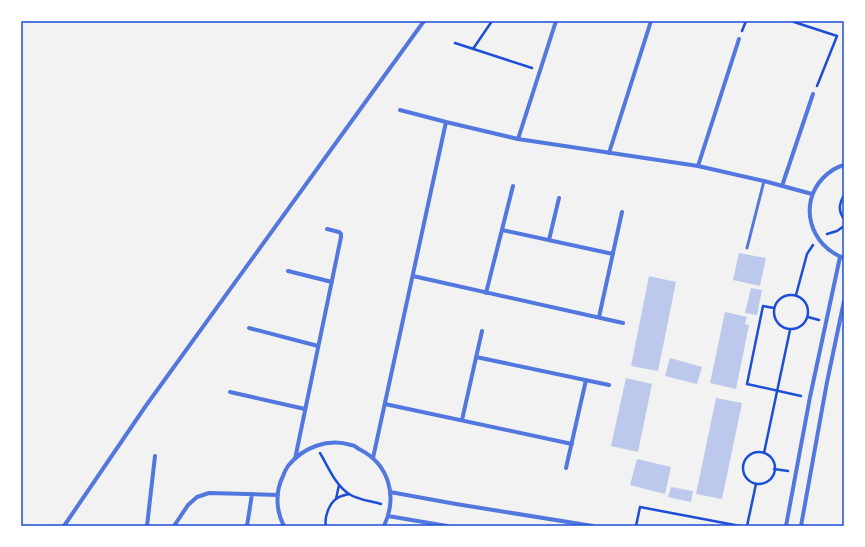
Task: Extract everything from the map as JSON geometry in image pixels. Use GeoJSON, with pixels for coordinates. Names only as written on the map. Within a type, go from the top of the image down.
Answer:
{"type":"FeatureCollection","features":[{"type":"Feature","properties":{"kind":"street"},"geometry":{"type":"LineString","coordinates":[[64,526],[145,407],[424,21]]}},
{"type":"Feature","properties":{"kind":"street"},"geometry":{"type":"LineString","coordinates":[[518,138],[556,21]]}},
{"type":"Feature","properties":{"kind":"street"},"geometry":{"type":"LineString","coordinates":[[609,153],[651,21]]}},
{"type":"Feature","properties":{"kind":"street"},"geometry":{"type":"LineString","coordinates":[[698,166],[739,39]]}},
{"type":"Feature","properties":{"kind":"street"},"geometry":{"type":"LineString","coordinates":[[782,186],[813,94]]}},
{"type":"Feature","properties":{"kind":"street"},"geometry":{"type":"LineString","coordinates":[[400,110],[518,138],[698,166],[812,194]]}},
{"type":"Feature","properties":{"kind":"street"},"geometry":{"type":"LineString","coordinates":[[373,458],[446,122]]}},
{"type":"Feature","properties":{"kind":"street"},"geometry":{"type":"LineString","coordinates":[[786,526],[810,397],[842,258],[827,249],[817,238],[811,224],[810,210],[812,194],[819,182],[828,172],[844,165]]}},
{"type":"Feature","properties":{"kind":"street"},"geometry":{"type":"LineString","coordinates":[[486,293],[513,186]]}},
{"type":"Feature","properties":{"kind":"street"},"geometry":{"type":"LineString","coordinates":[[549,240],[559,198]]}},
{"type":"Feature","properties":{"kind":"street"},"geometry":{"type":"LineString","coordinates":[[599,318],[622,212]]}},
{"type":"Feature","properties":{"kind":"street"},"geometry":{"type":"LineString","coordinates":[[295,459],[341,237],[339,232],[327,229]]}},
{"type":"Feature","properties":{"kind":"street"},"geometry":{"type":"LineString","coordinates":[[502,230],[613,254]]}},
{"type":"Feature","properties":{"kind":"street"},"geometry":{"type":"LineString","coordinates":[[288,271],[332,282]]}},
{"type":"Feature","properties":{"kind":"street"},"geometry":{"type":"LineString","coordinates":[[412,276],[623,323]]}},
{"type":"Feature","properties":{"kind":"street"},"geometry":{"type":"LineString","coordinates":[[801,526],[827,382],[844,301]]}},
{"type":"Feature","properties":{"kind":"street"},"geometry":{"type":"LineString","coordinates":[[249,328],[318,346]]}},
{"type":"Feature","properties":{"kind":"street"},"geometry":{"type":"LineString","coordinates":[[462,420],[482,331]]}},
{"type":"Feature","properties":{"kind":"street"},"geometry":{"type":"LineString","coordinates":[[476,357],[609,385]]}},
{"type":"Feature","properties":{"kind":"street"},"geometry":{"type":"LineString","coordinates":[[566,468],[586,380]]}},
{"type":"Feature","properties":{"kind":"street"},"geometry":{"type":"LineString","coordinates":[[230,392],[305,409]]}},
{"type":"Feature","properties":{"kind":"street"},"geometry":{"type":"LineString","coordinates":[[385,404],[572,444]]}},
{"type":"Feature","properties":{"kind":"street"},"geometry":{"type":"LineString","coordinates":[[284,526],[280,518],[277,500],[280,483],[288,467],[300,454],[316,445],[334,442],[351,445],[367,453],[380,465],[388,481],[391,498],[388,516],[384,526]]}},
{"type":"Feature","properties":{"kind":"street"},"geometry":{"type":"LineString","coordinates":[[147,526],[155,456]]}},
{"type":"Feature","properties":{"kind":"street"},"geometry":{"type":"LineString","coordinates":[[390,492],[593,526]]}},
{"type":"Feature","properties":{"kind":"street"},"geometry":{"type":"LineString","coordinates":[[174,526],[188,505],[197,497],[209,493],[278,496]]}},
{"type":"Feature","properties":{"kind":"street"},"geometry":{"type":"LineString","coordinates":[[246,526],[252,494]]}},
{"type":"Feature","properties":{"kind":"street"},"geometry":{"type":"LineString","coordinates":[[388,516],[447,526]]}},
{"type":"Feature","properties":{"kind":"lane"},"geometry":{"type":"LineString","coordinates":[[747,248],[764,181]]}},
{"type":"Feature","properties":{"kind":"path"},"geometry":{"type":"LineString","coordinates":[[473,48],[492,21]]}},
{"type":"Feature","properties":{"kind":"path"},"geometry":{"type":"LineString","coordinates":[[794,22],[837,36],[813,94]]}},
{"type":"Feature","properties":{"kind":"path"},"geometry":{"type":"LineString","coordinates":[[455,43],[540,70]]}},
{"type":"Feature","properties":{"kind":"path"},"geometry":{"type":"LineString","coordinates":[[844,195],[840,201],[839,207],[840,213],[844,219]]}},
{"type":"Feature","properties":{"kind":"path"},"geometry":{"type":"LineString","coordinates":[[796,295],[806,254],[817,238],[837,231],[844,226]]}},
{"type":"Feature","properties":{"kind":"path"},"geometry":{"type":"LineString","coordinates":[[796,295],[808,306],[808,317],[801,326],[790,330],[779,325],[775,320],[774,308],[780,298],[796,295]]}},
{"type":"Feature","properties":{"kind":"path"},"geometry":{"type":"LineString","coordinates":[[774,308],[764,306],[747,384],[810,397]]}},
{"type":"Feature","properties":{"kind":"path"},"geometry":{"type":"LineString","coordinates":[[764,454],[790,330]]}},
{"type":"Feature","properties":{"kind":"path"},"geometry":{"type":"LineString","coordinates":[[316,445],[339,484],[349,494],[363,500],[390,505]]}},
{"type":"Feature","properties":{"kind":"path"},"geometry":{"type":"LineString","coordinates":[[760,452],[772,459],[774,469],[774,473],[767,482],[756,484],[747,478],[744,474],[743,468],[744,463],[750,455],[760,452]]}},
{"type":"Feature","properties":{"kind":"path"},"geometry":{"type":"LineString","coordinates":[[774,469],[795,472]]}},
{"type":"Feature","properties":{"kind":"path"},"geometry":{"type":"LineString","coordinates":[[326,526],[325,522],[329,508],[336,499],[339,484]]}},
{"type":"Feature","properties":{"kind":"path"},"geometry":{"type":"LineString","coordinates":[[747,526],[756,484]]}},
{"type":"Feature","properties":{"kind":"path"},"geometry":{"type":"LineString","coordinates":[[336,499],[349,494]]}},
{"type":"Feature","properties":{"kind":"path"},"geometry":{"type":"LineString","coordinates":[[636,526],[640,507],[740,526]]}},
{"type":"Feature","properties":{"kind":"building"},"geometry":{"type":"Polygon","coordinates":[[[739,253],[766,258],[760,286],[733,280],[739,253]]]}},
{"type":"Feature","properties":{"kind":"building"},"geometry":{"type":"Polygon","coordinates":[[[649,276],[676,282],[658,371],[631,366],[649,276]]]}},
{"type":"Feature","properties":{"kind":"building"},"geometry":{"type":"Polygon","coordinates":[[[751,288],[762,290],[757,315],[745,313],[751,288]]]}},
{"type":"Feature","properties":{"kind":"building"},"geometry":{"type":"Polygon","coordinates":[[[725,312],[747,317],[745,324],[749,325],[736,389],[710,383],[725,312]]]}},
{"type":"Feature","properties":{"kind":"building"},"geometry":{"type":"Polygon","coordinates":[[[670,358],[702,367],[697,384],[665,376],[670,358]]]}},
{"type":"Feature","properties":{"kind":"building"},"geometry":{"type":"Polygon","coordinates":[[[626,378],[652,384],[638,452],[611,446],[626,378]]]}},
{"type":"Feature","properties":{"kind":"building"},"geometry":{"type":"Polygon","coordinates":[[[716,398],[742,403],[722,499],[696,494],[716,398]]]}},
{"type":"Feature","properties":{"kind":"building"},"geometry":{"type":"Polygon","coordinates":[[[637,459],[671,467],[665,494],[630,485],[637,459]]]}},
{"type":"Feature","properties":{"kind":"building"},"geometry":{"type":"Polygon","coordinates":[[[671,487],[693,491],[691,502],[668,497],[671,487]]]}}]}
